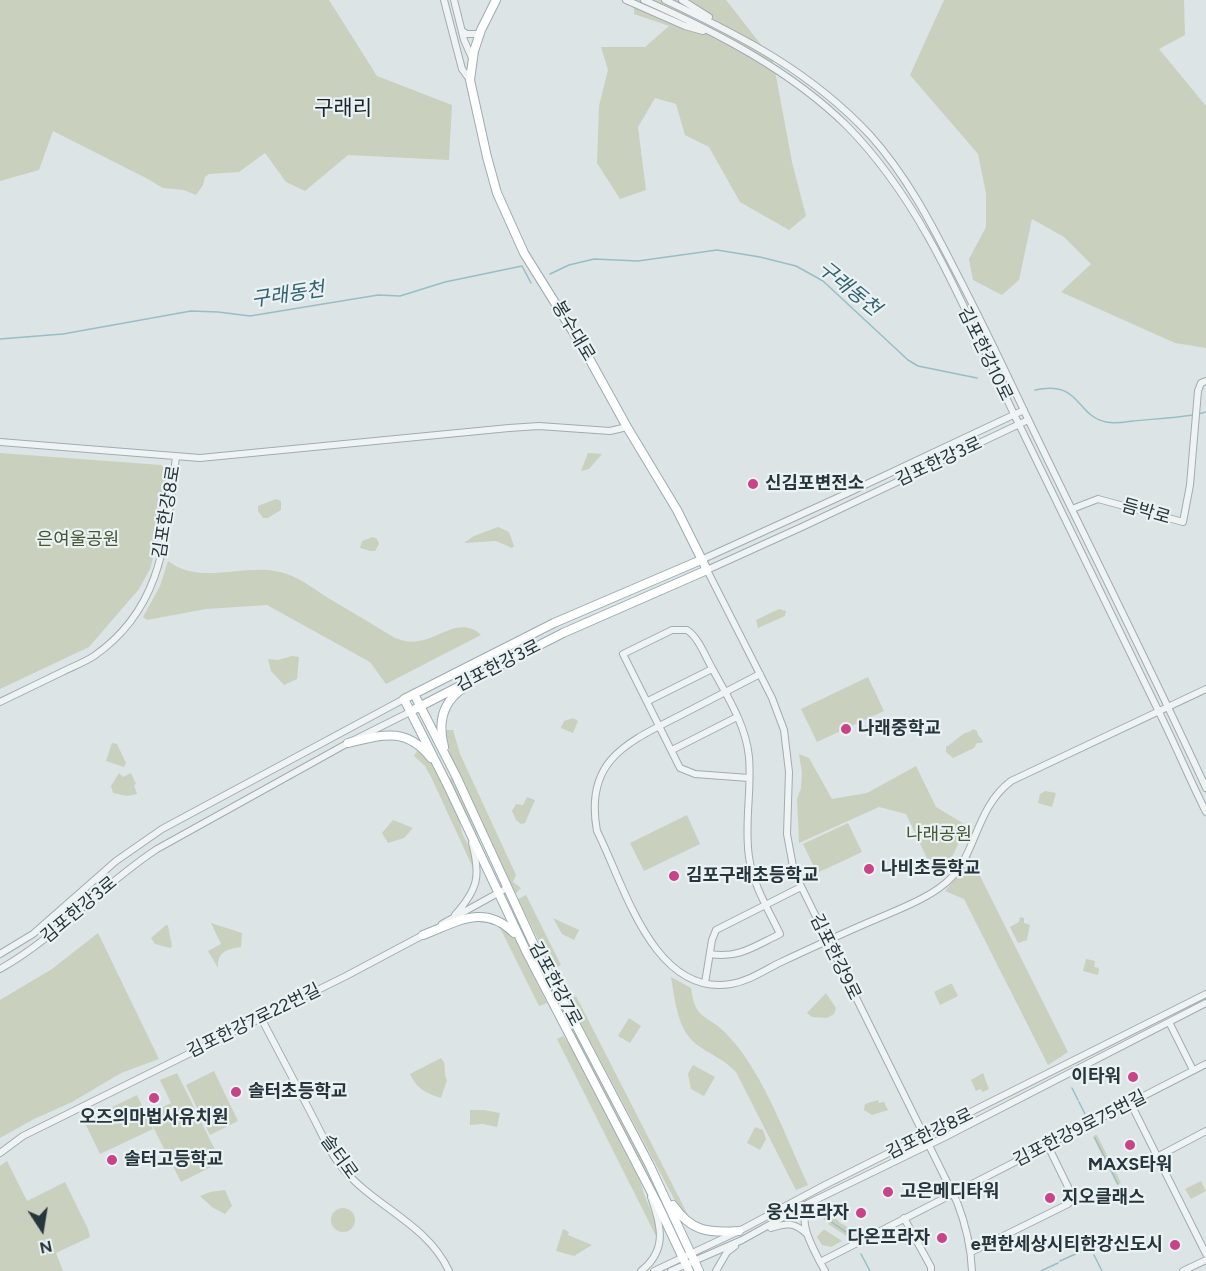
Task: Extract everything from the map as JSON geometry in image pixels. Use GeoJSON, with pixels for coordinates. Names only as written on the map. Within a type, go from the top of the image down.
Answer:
{"type":"FeatureCollection","features":[{"type":"Feature","properties":{"kind":"main road","name":"봉수대로"},"geometry":{"type":"LineString","coordinates":[[496,0],[472,58],[470,80],[487,157],[503,209],[524,253],[677,510],[707,570]]}},
{"type":"Feature","properties":{"kind":"main road","name":"김포한강3로"},"geometry":{"type":"LineString","coordinates":[[404,699],[554,623],[701,560]]}},
{"type":"Feature","properties":{"kind":"main road","name":"김포한강3로"},"geometry":{"type":"LineString","coordinates":[[415,709],[563,633],[707,570]]}},
{"type":"Feature","properties":{"kind":"main road"},"geometry":{"type":"LineString","coordinates":[[456,776],[443,741],[441,728],[443,714],[447,703],[455,694],[485,672]]}},
{"type":"Feature","properties":{"kind":"main road","name":"김포한강7로"},"geometry":{"type":"LineString","coordinates":[[414,694],[415,709],[448,786],[519,938],[646,1185],[689,1262],[699,1271]]}},
{"type":"Feature","properties":{"kind":"main road","name":"김포한강7로"},"geometry":{"type":"LineString","coordinates":[[404,699],[415,709],[456,776],[535,947],[649,1164],[689,1262]]}},
{"type":"Feature","properties":{"kind":"main road"},"geometry":{"type":"LineString","coordinates":[[348,743],[387,734],[409,739],[429,756],[448,786]]}},
{"type":"Feature","properties":{"kind":"main road"},"geometry":{"type":"LineString","coordinates":[[423,935],[479,916],[499,920],[519,938]]}},
{"type":"Feature","properties":{"kind":"main road"},"geometry":{"type":"LineString","coordinates":[[649,1164],[686,1221],[716,1233],[739,1231]]}},
{"type":"Feature","properties":{"kind":"street","name":"봉수대로"},"geometry":{"type":"LineString","coordinates":[[444,0],[462,69],[470,80]]}},
{"type":"Feature","properties":{"kind":"street","name":"봉수대로"},"geometry":{"type":"LineString","coordinates":[[454,0],[472,58]]}},
{"type":"Feature","properties":{"kind":"street"},"geometry":{"type":"LineString","coordinates":[[626,0],[685,26],[718,36]]}},
{"type":"Feature","properties":{"kind":"street","name":"김포한강10로"},"geometry":{"type":"LineString","coordinates":[[644,0],[718,36],[810,93],[846,125],[880,162],[906,199],[931,242],[1206,812]]}},
{"type":"Feature","properties":{"kind":"street","name":"김포한강10로"},"geometry":{"type":"LineString","coordinates":[[665,0],[760,47],[817,86],[869,134],[894,164],[929,218],[1169,706],[1206,788]]}},
{"type":"Feature","properties":{"kind":"street"},"geometry":{"type":"LineString","coordinates":[[682,0],[724,28]]}},
{"type":"Feature","properties":{"kind":"street"},"geometry":{"type":"LineString","coordinates":[[462,31],[480,34]]}},
{"type":"Feature","properties":{"kind":"street"},"geometry":{"type":"LineString","coordinates":[[456,46],[472,58]]}},
{"type":"Feature","properties":{"kind":"street","name":"듬박로"},"geometry":{"type":"LineString","coordinates":[[1072,509],[1098,499],[1183,522],[1190,485],[1199,386],[1206,381]]}},
{"type":"Feature","properties":{"kind":"street","name":"김포한강3로"},"geometry":{"type":"LineString","coordinates":[[701,560],[1024,410]]}},
{"type":"Feature","properties":{"kind":"street","name":"김포한강3로"},"geometry":{"type":"LineString","coordinates":[[707,570],[1028,420]]}},
{"type":"Feature","properties":{"kind":"street","name":"김포한강8로"},"geometry":{"type":"LineString","coordinates":[[0,442],[200,458],[509,428],[539,426],[610,431],[627,427]]}},
{"type":"Feature","properties":{"kind":"street","name":"김포한강8로"},"geometry":{"type":"LineString","coordinates":[[0,702],[92,657],[113,641],[128,625],[152,587],[162,557],[176,457]]}},
{"type":"Feature","properties":{"kind":"street","name":"김포한강9로"},"geometry":{"type":"LineString","coordinates":[[707,570],[760,674],[778,714],[787,744],[789,772],[786,834],[791,862],[801,887],[953,1193],[964,1220],[971,1252],[972,1271]]}},
{"type":"Feature","properties":{"kind":"street"},"geometry":{"type":"LineString","coordinates":[[710,954],[731,956],[780,934],[752,870],[747,843],[749,778],[747,745],[726,691],[694,637],[687,630],[672,630],[623,654],[683,771],[749,778]]}},
{"type":"Feature","properties":{"kind":"street"},"geometry":{"type":"LineString","coordinates":[[648,701],[712,669]]}},
{"type":"Feature","properties":{"kind":"street"},"geometry":{"type":"LineString","coordinates":[[760,674],[624,746],[606,767],[596,795],[597,831],[654,948],[673,968],[693,979],[720,985],[739,982],[927,895],[950,879],[959,866],[987,808],[1011,782],[1206,689]]}},
{"type":"Feature","properties":{"kind":"street","name":"김포한강3로"},"geometry":{"type":"LineString","coordinates":[[0,954],[33,934],[116,861],[154,834],[404,699]]}},
{"type":"Feature","properties":{"kind":"street","name":"김포한강3로"},"geometry":{"type":"LineString","coordinates":[[0,969],[45,940],[130,867],[157,849],[348,743],[415,709]]}},
{"type":"Feature","properties":{"kind":"street"},"geometry":{"type":"LineString","coordinates":[[672,750],[737,717]]}},
{"type":"Feature","properties":{"kind":"street"},"geometry":{"type":"LineString","coordinates":[[451,919],[472,892],[478,875],[478,864],[467,825]]}},
{"type":"Feature","properties":{"kind":"street"},"geometry":{"type":"LineString","coordinates":[[705,982],[716,930],[801,887]]}},
{"type":"Feature","properties":{"kind":"street","name":"김포한강7로22번길"},"geometry":{"type":"LineString","coordinates":[[0,1153],[23,1136],[423,935],[507,888]]}},
{"type":"Feature","properties":{"kind":"street","name":"김포한강8로"},"geometry":{"type":"LineString","coordinates":[[654,1271],[689,1262],[739,1231],[828,1184],[1206,994]]}},
{"type":"Feature","properties":{"kind":"street","name":"김포한강8로"},"geometry":{"type":"LineString","coordinates":[[671,1271],[757,1233],[807,1204],[1206,1003]]}},
{"type":"Feature","properties":{"kind":"street","name":"솔터로"},"geometry":{"type":"LineString","coordinates":[[261,1018],[323,1137],[343,1169],[427,1239],[441,1255],[449,1271]]}},
{"type":"Feature","properties":{"kind":"street"},"geometry":{"type":"LineString","coordinates":[[1169,1022],[1193,1070]]}},
{"type":"Feature","properties":{"kind":"street","name":"김포한강9로75번길"},"geometry":{"type":"LineString","coordinates":[[820,1262],[1206,1064]]}},
{"type":"Feature","properties":{"kind":"street"},"geometry":{"type":"LineString","coordinates":[[1131,1104],[1206,1254]]}},
{"type":"Feature","properties":{"kind":"street"},"geometry":{"type":"LineString","coordinates":[[1157,1157],[1206,1131]]}},
{"type":"Feature","properties":{"kind":"street"},"geometry":{"type":"LineString","coordinates":[[971,1252],[1071,1201],[1071,1193],[1048,1146]]}},
{"type":"Feature","properties":{"kind":"street"},"geometry":{"type":"LineString","coordinates":[[641,1271],[652,1261],[660,1242],[658,1218],[646,1185]]}},
{"type":"Feature","properties":{"kind":"street"},"geometry":{"type":"LineString","coordinates":[[807,1204],[804,1214],[807,1235]]}},
{"type":"Feature","properties":{"kind":"street"},"geometry":{"type":"LineString","coordinates":[[904,1218],[931,1267],[931,1271]]}},
{"type":"Feature","properties":{"kind":"street"},"geometry":{"type":"LineString","coordinates":[[757,1233],[788,1223],[800,1227],[807,1235],[825,1271]]}},
{"type":"Feature","properties":{"kind":"street"},"geometry":{"type":"LineString","coordinates":[[716,1271],[727,1252],[742,1240]]}},
{"type":"Feature","properties":{"kind":"street"},"geometry":{"type":"LineString","coordinates":[[1183,1271],[1206,1260]]}},
{"type":"Feature","properties":{"kind":"green space"},"geometry":{"type":"Polygon","coordinates":[[[0,0],[329,0],[377,76],[452,105],[449,160],[348,155],[305,191],[286,182],[265,153],[239,172],[209,174],[205,177],[196,195],[184,190],[163,188],[53,131],[39,170],[0,181],[0,0]]]}},
{"type":"Feature","properties":{"kind":"green space"},"geometry":{"type":"Polygon","coordinates":[[[634,0],[726,0],[773,60],[792,162],[806,216],[789,230],[740,202],[709,147],[685,135],[676,104],[655,98],[638,127],[646,190],[620,199],[597,163],[599,106],[608,70],[601,47],[645,47],[669,26],[634,14],[634,0]]]}},
{"type":"Feature","properties":{"kind":"green space"},"geometry":{"type":"Polygon","coordinates":[[[944,0],[1184,0],[1185,35],[1159,49],[1206,106],[1206,348],[1175,343],[1061,292],[1091,264],[1064,237],[1032,219],[1019,280],[1002,295],[973,280],[969,259],[986,227],[986,193],[978,154],[910,75],[944,0]]]}},
{"type":"Feature","properties":{"kind":"green space","name":"은여울공원"},"geometry":{"type":"Polygon","coordinates":[[[0,453],[161,465],[167,471],[155,551],[150,569],[139,589],[89,647],[0,689],[0,453]]]}},
{"type":"Feature","properties":{"kind":"green space"},"geometry":{"type":"Polygon","coordinates":[[[588,453],[602,454],[589,469],[581,471],[588,453]]]}},
{"type":"Feature","properties":{"kind":"green space"},"geometry":{"type":"Polygon","coordinates":[[[276,499],[281,501],[281,510],[268,518],[263,518],[258,511],[258,506],[276,499]]]}},
{"type":"Feature","properties":{"kind":"green space"},"geometry":{"type":"Polygon","coordinates":[[[498,527],[509,532],[514,546],[512,548],[496,541],[464,543],[474,536],[498,527]]]}},
{"type":"Feature","properties":{"kind":"green space"},"geometry":{"type":"Polygon","coordinates":[[[373,537],[379,544],[375,551],[360,548],[362,541],[373,537]]]}},
{"type":"Feature","properties":{"kind":"green space"},"geometry":{"type":"Polygon","coordinates":[[[168,561],[194,572],[266,570],[293,576],[395,638],[404,641],[419,641],[458,628],[473,630],[481,635],[386,684],[370,662],[267,605],[206,609],[147,620],[143,617],[160,586],[168,561]]]}},
{"type":"Feature","properties":{"kind":"green space"},"geometry":{"type":"Polygon","coordinates":[[[779,609],[786,611],[785,616],[758,628],[756,620],[779,609]]]}},
{"type":"Feature","properties":{"kind":"green space"},"geometry":{"type":"Polygon","coordinates":[[[292,656],[299,657],[297,679],[284,685],[271,671],[268,659],[278,660],[292,656]]]}},
{"type":"Feature","properties":{"kind":"green space"},"geometry":{"type":"Polygon","coordinates":[[[868,677],[884,711],[817,742],[801,709],[868,677]]]}},
{"type":"Feature","properties":{"kind":"green space"},"geometry":{"type":"Polygon","coordinates":[[[573,718],[578,721],[573,733],[561,728],[564,721],[573,718]]]}},
{"type":"Feature","properties":{"kind":"green space"},"geometry":{"type":"Polygon","coordinates":[[[973,729],[977,731],[982,743],[977,743],[974,748],[953,758],[946,752],[946,747],[973,729]]]}},
{"type":"Feature","properties":{"kind":"green space"},"geometry":{"type":"Polygon","coordinates":[[[444,730],[453,730],[460,754],[516,875],[513,882],[521,888],[515,894],[450,754],[444,730]]]}},
{"type":"Feature","properties":{"kind":"green space"},"geometry":{"type":"Polygon","coordinates":[[[112,743],[117,744],[126,763],[124,767],[106,761],[112,743]]]}},
{"type":"Feature","properties":{"kind":"green space"},"geometry":{"type":"Polygon","coordinates":[[[418,749],[433,766],[459,818],[462,833],[473,855],[474,870],[432,779],[425,766],[414,756],[418,749]]]}},
{"type":"Feature","properties":{"kind":"green space","name":"나래공원"},"geometry":{"type":"Polygon","coordinates":[[[799,754],[809,758],[832,799],[867,793],[916,766],[936,807],[966,825],[954,853],[942,872],[936,877],[906,814],[879,807],[799,843],[797,799],[801,788],[802,773],[799,754]]]}},
{"type":"Feature","properties":{"kind":"green space"},"geometry":{"type":"Polygon","coordinates":[[[119,773],[123,777],[131,773],[137,794],[127,796],[113,793],[111,786],[119,773]]]}},
{"type":"Feature","properties":{"kind":"green space"},"geometry":{"type":"Polygon","coordinates":[[[452,777],[480,835],[478,837],[449,779],[452,777]]]}},
{"type":"Feature","properties":{"kind":"green space"},"geometry":{"type":"Polygon","coordinates":[[[1045,791],[1056,793],[1052,807],[1038,803],[1040,794],[1045,791]]]}},
{"type":"Feature","properties":{"kind":"green space"},"geometry":{"type":"Polygon","coordinates":[[[527,797],[535,800],[525,823],[521,824],[516,820],[512,811],[516,804],[523,805],[527,797]]]}},
{"type":"Feature","properties":{"kind":"green space"},"geometry":{"type":"Polygon","coordinates":[[[687,815],[700,844],[644,871],[630,843],[687,815]]]}},
{"type":"Feature","properties":{"kind":"green space"},"geometry":{"type":"Polygon","coordinates":[[[393,820],[413,828],[404,838],[388,843],[382,833],[393,820]]]}},
{"type":"Feature","properties":{"kind":"green space"},"geometry":{"type":"Polygon","coordinates":[[[848,823],[862,852],[817,873],[803,844],[848,823]]]}},
{"type":"Feature","properties":{"kind":"green space"},"geometry":{"type":"Polygon","coordinates":[[[970,856],[1068,1052],[1048,1065],[964,899],[945,891],[958,876],[970,856]]]}},
{"type":"Feature","properties":{"kind":"green space"},"geometry":{"type":"Polygon","coordinates":[[[526,895],[561,965],[555,968],[545,954],[518,899],[526,895]]]}},
{"type":"Feature","properties":{"kind":"green space"},"geometry":{"type":"Polygon","coordinates":[[[1020,917],[1024,918],[1024,923],[1030,925],[1027,940],[1018,943],[1010,927],[1019,922],[1020,917]]]}},
{"type":"Feature","properties":{"kind":"green space"},"geometry":{"type":"Polygon","coordinates":[[[553,918],[579,930],[574,940],[562,934],[553,918]]]}},
{"type":"Feature","properties":{"kind":"green space"},"geometry":{"type":"Polygon","coordinates":[[[211,923],[242,933],[241,947],[224,952],[219,958],[218,968],[208,951],[221,944],[211,923]]]}},
{"type":"Feature","properties":{"kind":"green space"},"geometry":{"type":"Polygon","coordinates":[[[166,925],[172,946],[170,948],[155,944],[151,938],[166,925]]]}},
{"type":"Feature","properties":{"kind":"green space"},"geometry":{"type":"Polygon","coordinates":[[[500,928],[513,935],[547,1003],[539,1006],[500,928]]]}},
{"type":"Feature","properties":{"kind":"green space"},"geometry":{"type":"Polygon","coordinates":[[[98,933],[159,1059],[121,1073],[72,1102],[0,1138],[0,1000],[52,969],[98,933]]]}},
{"type":"Feature","properties":{"kind":"green space"},"geometry":{"type":"Polygon","coordinates":[[[1086,959],[1095,961],[1094,967],[1099,968],[1098,975],[1083,971],[1086,959]]]}},
{"type":"Feature","properties":{"kind":"green space"},"geometry":{"type":"Polygon","coordinates":[[[671,977],[691,988],[694,1004],[699,1012],[728,1036],[751,1066],[761,1082],[808,1185],[796,1190],[736,1072],[690,1038],[678,1013],[671,977]]]}},
{"type":"Feature","properties":{"kind":"green space"},"geometry":{"type":"Polygon","coordinates":[[[950,984],[958,996],[940,1005],[934,992],[950,984]]]}},
{"type":"Feature","properties":{"kind":"green space"},"geometry":{"type":"Polygon","coordinates":[[[826,993],[836,1008],[834,1014],[827,1018],[812,1017],[807,1013],[826,993]]]}},
{"type":"Feature","properties":{"kind":"green space"},"geometry":{"type":"Polygon","coordinates":[[[576,996],[690,1219],[679,1208],[572,1007],[569,1000],[576,996]]]}},
{"type":"Feature","properties":{"kind":"green space"},"geometry":{"type":"Polygon","coordinates":[[[559,1006],[562,1006],[631,1137],[653,1184],[650,1183],[559,1006]]]}},
{"type":"Feature","properties":{"kind":"green space"},"geometry":{"type":"Polygon","coordinates":[[[629,1018],[641,1026],[630,1043],[618,1036],[629,1018]]]}},
{"type":"Feature","properties":{"kind":"green space"},"geometry":{"type":"Polygon","coordinates":[[[563,1036],[572,1048],[641,1183],[655,1222],[656,1236],[557,1039],[563,1036]]]}},
{"type":"Feature","properties":{"kind":"green space"},"geometry":{"type":"Polygon","coordinates":[[[441,1058],[447,1080],[441,1098],[422,1090],[410,1074],[441,1058]]]}},
{"type":"Feature","properties":{"kind":"green space"},"geometry":{"type":"Polygon","coordinates":[[[693,1065],[715,1077],[704,1096],[691,1089],[688,1074],[693,1065]]]}},
{"type":"Feature","properties":{"kind":"green space"},"geometry":{"type":"Polygon","coordinates":[[[214,1071],[238,1121],[210,1135],[186,1085],[214,1071]]]}},
{"type":"Feature","properties":{"kind":"green space"},"geometry":{"type":"Polygon","coordinates":[[[177,1073],[221,1162],[181,1182],[147,1115],[171,1103],[160,1080],[177,1073]]]}},
{"type":"Feature","properties":{"kind":"green space"},"geometry":{"type":"Polygon","coordinates":[[[983,1073],[989,1089],[983,1092],[980,1089],[976,1091],[971,1080],[983,1073]]]}},
{"type":"Feature","properties":{"kind":"green space"},"geometry":{"type":"Polygon","coordinates":[[[137,1095],[153,1129],[100,1154],[84,1121],[137,1095]]]}},
{"type":"Feature","properties":{"kind":"green space"},"geometry":{"type":"Polygon","coordinates":[[[878,1100],[879,1103],[884,1102],[888,1110],[872,1115],[864,1110],[865,1104],[878,1100]]]}},
{"type":"Feature","properties":{"kind":"green space"},"geometry":{"type":"Polygon","coordinates":[[[470,1110],[500,1113],[497,1127],[483,1124],[470,1125],[470,1110]]]}},
{"type":"Feature","properties":{"kind":"green space"},"geometry":{"type":"Polygon","coordinates":[[[755,1127],[763,1130],[766,1139],[760,1150],[747,1143],[755,1127]]]}},
{"type":"Feature","properties":{"kind":"green space"},"geometry":{"type":"Polygon","coordinates":[[[1095,1135],[1121,1183],[1119,1184],[1097,1141],[1117,1185],[1093,1137],[1095,1135]]]}},
{"type":"Feature","properties":{"kind":"green space"},"geometry":{"type":"Polygon","coordinates":[[[7,1161],[27,1201],[65,1182],[90,1237],[56,1253],[63,1271],[0,1271],[0,1166],[7,1161]]]}},
{"type":"Feature","properties":{"kind":"green space"},"geometry":{"type":"Polygon","coordinates":[[[1201,1181],[1206,1191],[1191,1199],[1185,1189],[1201,1181]]]}},
{"type":"Feature","properties":{"kind":"green space"},"geometry":{"type":"Polygon","coordinates":[[[225,1190],[232,1206],[225,1214],[212,1207],[200,1196],[210,1192],[225,1190]]]}},
{"type":"Feature","properties":{"kind":"green space"},"geometry":{"type":"Polygon","coordinates":[[[838,1203],[840,1206],[826,1222],[819,1213],[838,1203]]]}},
{"type":"Feature","properties":{"kind":"green space"},"geometry":{"type":"Polygon","coordinates":[[[343,1208],[352,1211],[355,1220],[352,1229],[343,1232],[334,1229],[331,1220],[334,1211],[343,1208]]]}},
{"type":"Feature","properties":{"kind":"green space"},"geometry":{"type":"Polygon","coordinates":[[[834,1216],[840,1223],[851,1229],[848,1237],[828,1224],[834,1216]]]}},
{"type":"Feature","properties":{"kind":"green space"},"geometry":{"type":"Polygon","coordinates":[[[563,1229],[569,1232],[568,1235],[592,1245],[574,1256],[556,1251],[563,1229]]]}},
{"type":"Feature","properties":{"kind":"green space"},"geometry":{"type":"Polygon","coordinates":[[[823,1230],[842,1241],[831,1247],[822,1245],[817,1237],[823,1230]]]}},
{"type":"Feature","properties":{"kind":"waterway","name":"구래동천"},"geometry":{"type":"LineString","coordinates":[[550,274],[569,265],[594,259],[638,261],[717,250],[760,257],[796,266],[823,281],[908,360],[918,366],[977,378]]}},
{"type":"Feature","properties":{"kind":"waterway","name":"구래동천"},"geometry":{"type":"LineString","coordinates":[[0,339],[63,334],[191,311],[250,316],[378,295],[400,296],[445,282],[522,266],[531,283]]}},
{"type":"Feature","properties":{"kind":"waterway","name":"구래동천"},"geometry":{"type":"LineString","coordinates":[[1035,390],[1050,388],[1070,394],[1088,413],[1109,423],[1193,415]]}},
{"type":"Feature","properties":{"kind":"waterway"},"geometry":{"type":"LineString","coordinates":[[1198,414],[1206,412]]}},
{"type":"Feature","properties":{"kind":"waterway"},"geometry":{"type":"LineString","coordinates":[[1072,1088],[1078,1100]]}},
{"type":"Feature","properties":{"kind":"waterway"},"geometry":{"type":"LineString","coordinates":[[1079,1102],[1085,1114]]}},
{"type":"Feature","properties":{"kind":"waterway"},"geometry":{"type":"LineString","coordinates":[[1095,1138],[1118,1184]]}},
{"type":"Feature","properties":{"kind":"waterway"},"geometry":{"type":"LineString","coordinates":[[824,1215],[828,1220]]}},
{"type":"Feature","properties":{"kind":"waterway"},"geometry":{"type":"LineString","coordinates":[[830,1221],[846,1232]]}},
{"type":"Feature","properties":{"kind":"waterway"},"geometry":{"type":"LineString","coordinates":[[1060,1261],[1080,1252]]}},
{"type":"Feature","properties":{"kind":"waterway"},"geometry":{"type":"LineString","coordinates":[[861,1254],[870,1271]]}},
{"type":"Feature","properties":{"kind":"waterway"},"geometry":{"type":"LineString","coordinates":[[1094,1255],[1102,1271]]}},
{"type":"Feature","properties":{"kind":"waterway"},"geometry":{"type":"LineString","coordinates":[[1041,1271],[1058,1263]]}},
{"type":"Feature","properties":{"kind":"place","name":"신김포변전소"},"geometry":{"type":"Point","coordinates":[753,484]}},
{"type":"Feature","properties":{"kind":"place","name":"나래중학교"},"geometry":{"type":"Point","coordinates":[846,729]}},
{"type":"Feature","properties":{"kind":"place","name":"나비초등학교"},"geometry":{"type":"Point","coordinates":[869,869]}},
{"type":"Feature","properties":{"kind":"place","name":"김포구래초등학교"},"geometry":{"type":"Point","coordinates":[674,876]}},
{"type":"Feature","properties":{"kind":"place","name":"이타워"},"geometry":{"type":"Point","coordinates":[1133,1077]}},
{"type":"Feature","properties":{"kind":"place","name":"솔터초등학교"},"geometry":{"type":"Point","coordinates":[236,1092]}},
{"type":"Feature","properties":{"kind":"place","name":"오즈의마법사유치원"},"geometry":{"type":"Point","coordinates":[154,1098]}},
{"type":"Feature","properties":{"kind":"place","name":"MAXS타워"},"geometry":{"type":"Point","coordinates":[1130,1145]}},
{"type":"Feature","properties":{"kind":"place","name":"솔터고등학교"},"geometry":{"type":"Point","coordinates":[112,1160]}},
{"type":"Feature","properties":{"kind":"place","name":"고은메디타워"},"geometry":{"type":"Point","coordinates":[888,1192]}},
{"type":"Feature","properties":{"kind":"place","name":"지오클래스"},"geometry":{"type":"Point","coordinates":[1050,1198]}},
{"type":"Feature","properties":{"kind":"place","name":"웅신프라자"},"geometry":{"type":"Point","coordinates":[861,1213]}},
{"type":"Feature","properties":{"kind":"place","name":"다온프라자"},"geometry":{"type":"Point","coordinates":[942,1238]}},
{"type":"Feature","properties":{"kind":"place","name":"e편한세상시티한강신도시"},"geometry":{"type":"Point","coordinates":[1175,1245]}},
{"type":"Feature","properties":{"kind":"district","name":"구래리"},"geometry":{"type":"Point","coordinates":[343,109]}}]}
